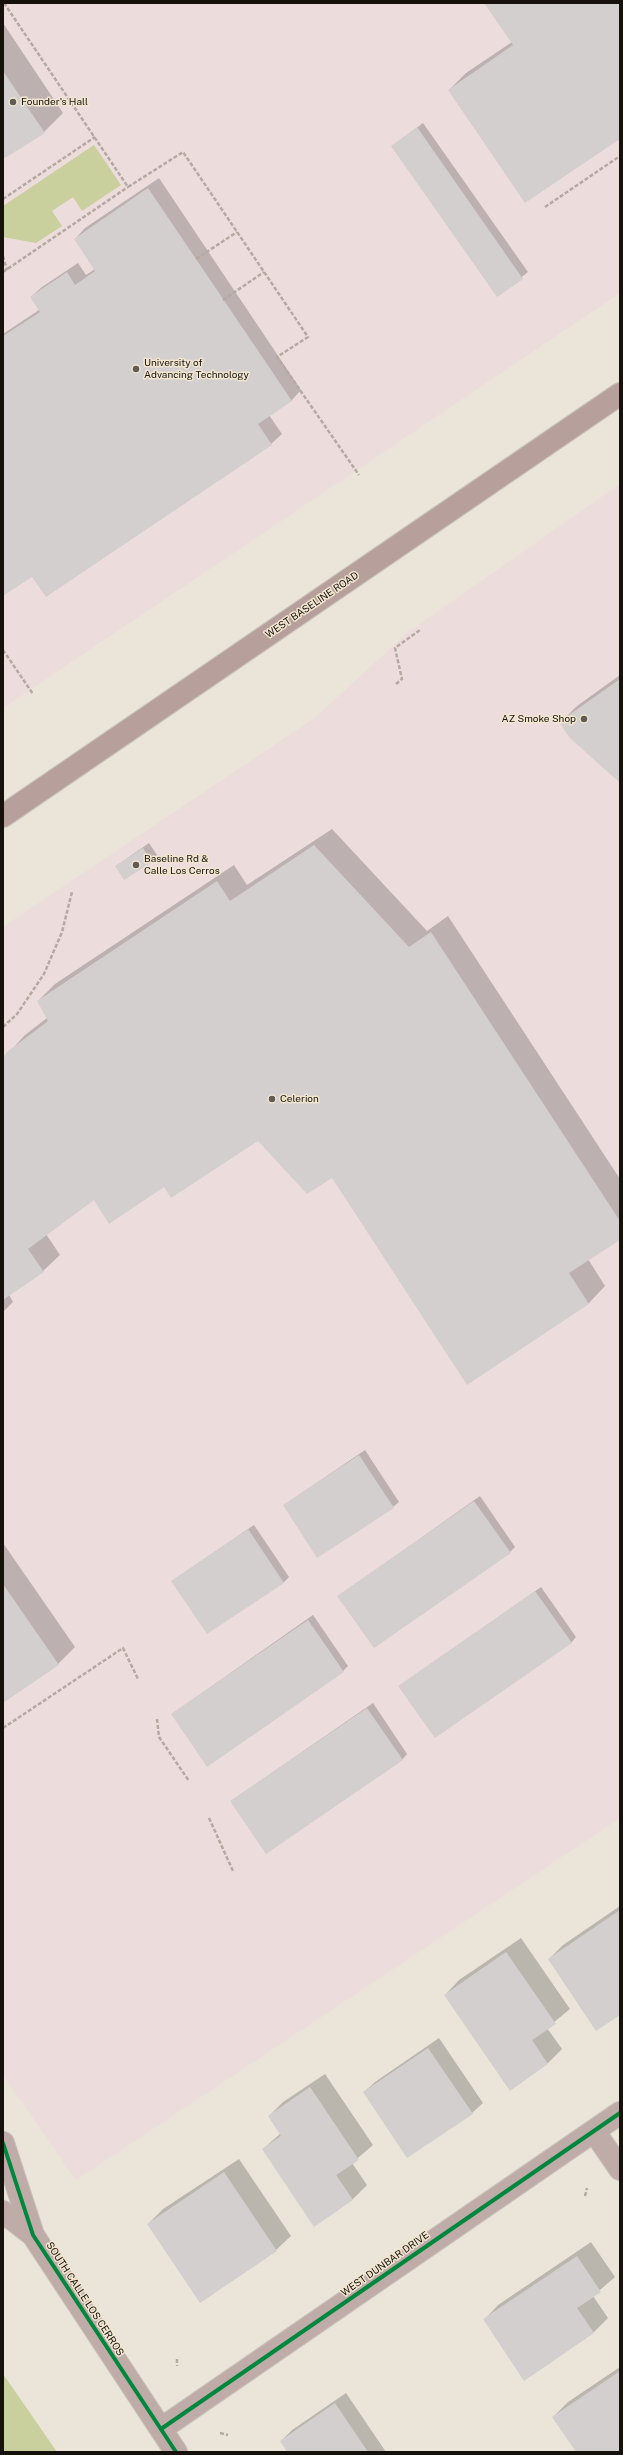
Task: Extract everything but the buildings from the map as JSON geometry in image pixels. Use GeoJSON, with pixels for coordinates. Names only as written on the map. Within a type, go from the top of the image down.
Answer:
{"type":"FeatureCollection","features":[{"type":"Feature","properties":{"kind":"main road","name":"WEST BASELINE ROAD"},"geometry":{"type":"LineString","coordinates":[[3,816],[620,394]]}},
{"type":"Feature","properties":{"kind":"street","name":"WEST DUNBAR DRIVE"},"geometry":{"type":"LineString","coordinates":[[161,2429],[620,2113]]}},
{"type":"Feature","properties":{"kind":"street"},"geometry":{"type":"LineString","coordinates":[[594,2131],[620,2169]]}},
{"type":"Feature","properties":{"kind":"street","name":"SOUTH CALLE LOS CERROS"},"geometry":{"type":"LineString","coordinates":[[3,2142],[33,2235],[176,2452]]}},
{"type":"Feature","properties":{"kind":"street","name":"SOUTH CALLE LOS CERROS"},"geometry":{"type":"LineString","coordinates":[[3,2212],[33,2235]]}},
{"type":"Feature","properties":{"kind":"path"},"geometry":{"type":"LineString","coordinates":[[4,3],[128,187]]}},
{"type":"Feature","properties":{"kind":"path"},"geometry":{"type":"LineString","coordinates":[[3,199],[95,138]]}},
{"type":"Feature","properties":{"kind":"path"},"geometry":{"type":"LineString","coordinates":[[3,272],[128,187],[183,152],[308,337],[277,356],[359,475]]}},
{"type":"Feature","properties":{"kind":"path"},"geometry":{"type":"LineString","coordinates":[[545,207],[620,156]]}},
{"type":"Feature","properties":{"kind":"path"},"geometry":{"type":"LineString","coordinates":[[196,259],[237,232]]}},
{"type":"Feature","properties":{"kind":"path"},"geometry":{"type":"LineString","coordinates":[[3,256],[7,270]]}},
{"type":"Feature","properties":{"kind":"path"},"geometry":{"type":"LineString","coordinates":[[223,300],[264,272]]}},
{"type":"Feature","properties":{"kind":"path"},"geometry":{"type":"LineString","coordinates":[[396,684],[402,678],[395,648],[420,630]]}},
{"type":"Feature","properties":{"kind":"path"},"geometry":{"type":"LineString","coordinates":[[3,650],[33,694]]}},
{"type":"Feature","properties":{"kind":"path"},"geometry":{"type":"LineString","coordinates":[[3,1027],[17,1014],[44,974],[62,932],[72,892]]}},
{"type":"Feature","properties":{"kind":"path"},"geometry":{"type":"LineString","coordinates":[[3,1728],[122,1648],[138,1679]]}},
{"type":"Feature","properties":{"kind":"path"},"geometry":{"type":"LineString","coordinates":[[157,1720],[159,1737],[189,1781]]}},
{"type":"Feature","properties":{"kind":"path"},"geometry":{"type":"LineString","coordinates":[[209,1818],[233,1871]]}},
{"type":"Feature","properties":{"kind":"path"},"geometry":{"type":"LineString","coordinates":[[585,2196],[587,2188]]}},
{"type":"Feature","properties":{"kind":"path"},"geometry":{"type":"LineString","coordinates":[[177,2359],[177,2366]]}},
{"type":"Feature","properties":{"kind":"path"},"geometry":{"type":"LineString","coordinates":[[220,2433],[228,2435]]}},
{"type":"Feature","properties":{"kind":"shaded area"},"geometry":{"type":"Polygon","coordinates":[[[3,3],[620,3],[620,293],[3,708],[3,3]]]}},
{"type":"Feature","properties":{"kind":"shaded area"},"geometry":{"type":"Polygon","coordinates":[[[620,484],[620,1818],[76,2180],[3,2075],[3,927],[316,717],[407,633],[620,484]]]}},
{"type":"Feature","properties":{"kind":"green space"},"geometry":{"type":"Polygon","coordinates":[[[94,145],[121,185],[82,211],[73,197],[52,211],[62,226],[36,243],[3,237],[3,206],[94,145]]]}},
{"type":"Feature","properties":{"kind":"green space"},"geometry":{"type":"Polygon","coordinates":[[[3,2374],[46,2436],[57,2452],[3,2452],[3,2374]]]}},
{"type":"Feature","properties":{"kind":"cycle path"},"geometry":{"type":"LineString","coordinates":[[161,2429],[620,2113]]}},
{"type":"Feature","properties":{"kind":"cycle path"},"geometry":{"type":"LineString","coordinates":[[3,2143],[33,2235],[176,2452]]}},
{"type":"Feature","properties":{"kind":"place","name":"Founder's Hall"},"geometry":{"type":"Point","coordinates":[13,102]}},
{"type":"Feature","properties":{"kind":"place","name":"University of Advancing Technology"},"geometry":{"type":"Point","coordinates":[136,369]}},
{"type":"Feature","properties":{"kind":"place","name":"AZ Smoke Shop"},"geometry":{"type":"Point","coordinates":[584,719]}},
{"type":"Feature","properties":{"kind":"place","name":"Baseline Rd & Calle Los Cerros"},"geometry":{"type":"Point","coordinates":[136,865]}},
{"type":"Feature","properties":{"kind":"place","name":"Celerion"},"geometry":{"type":"Point","coordinates":[272,1099]}}]}
